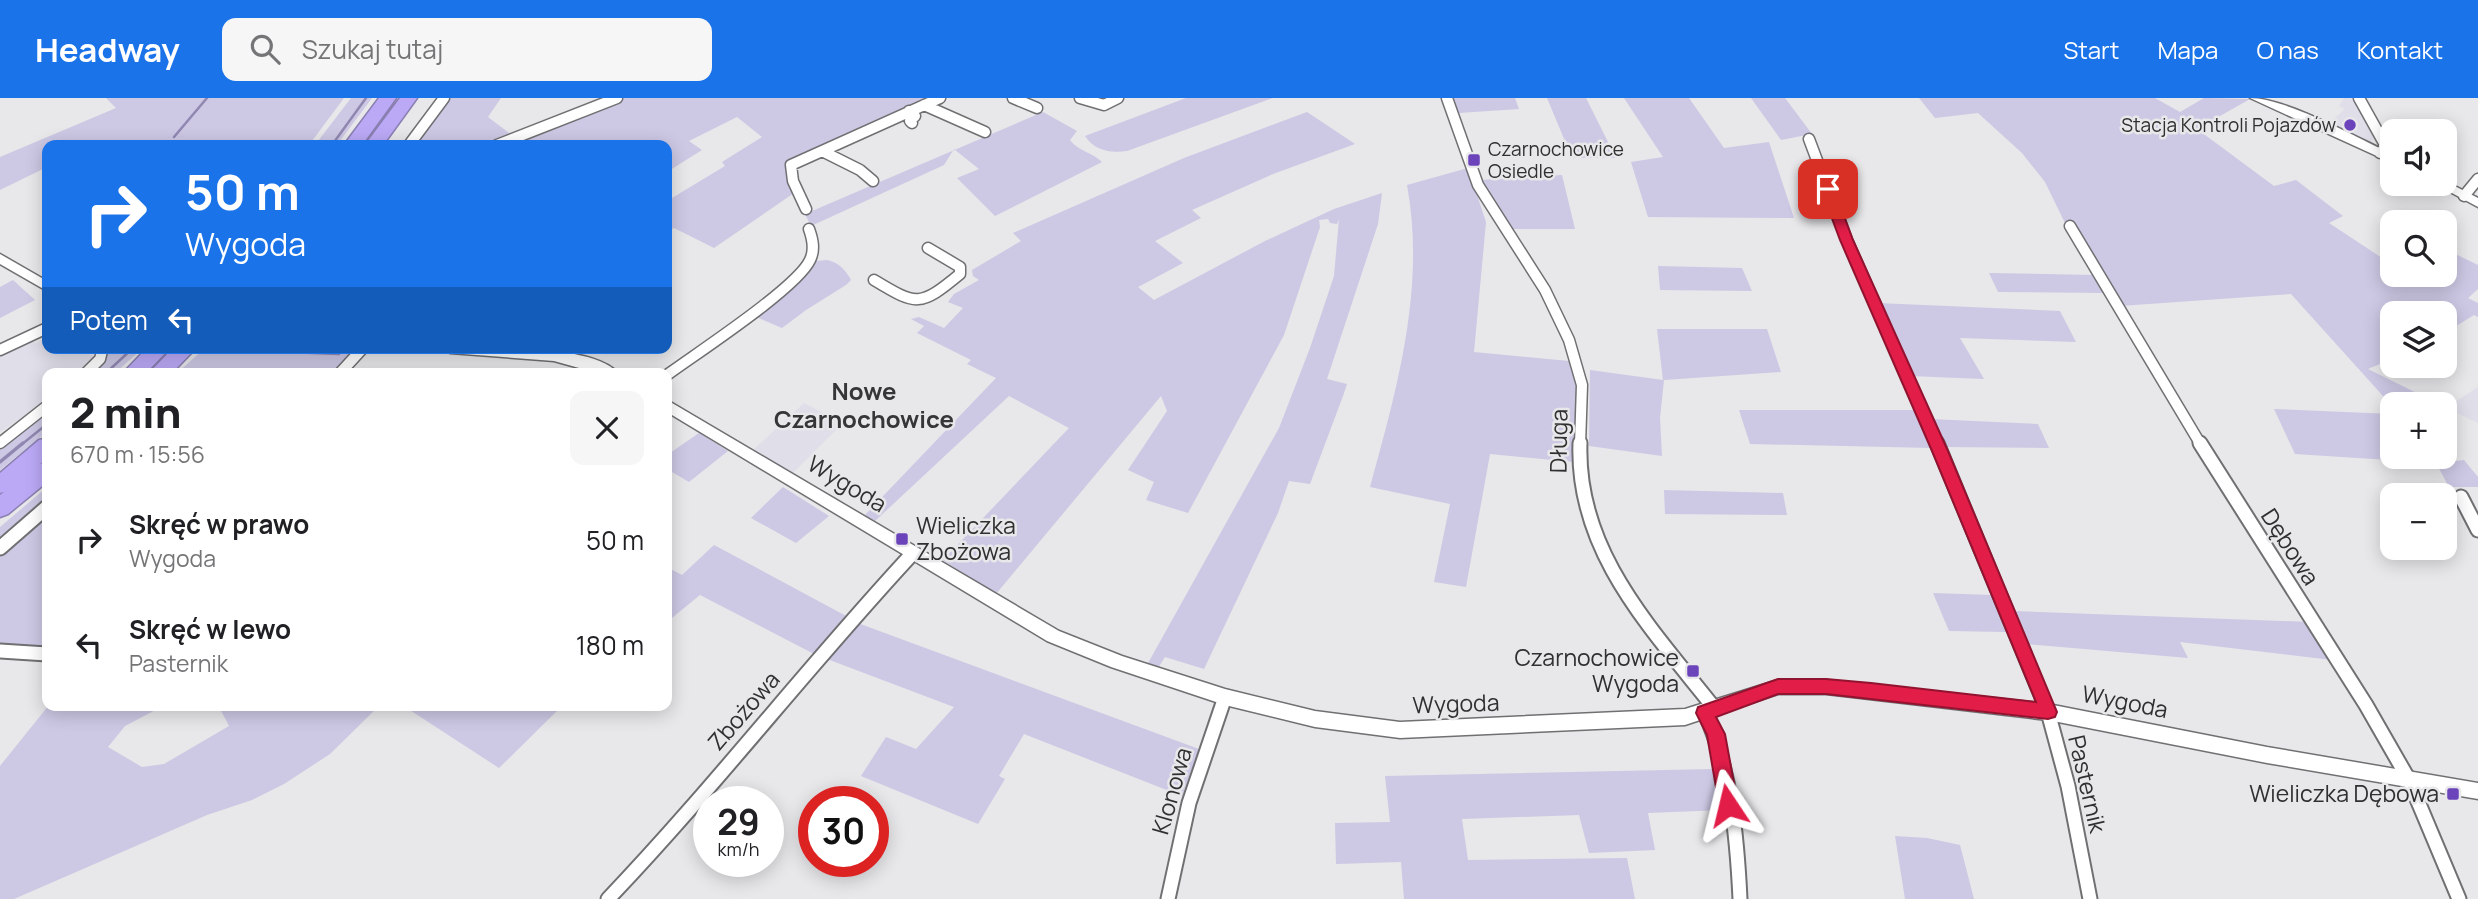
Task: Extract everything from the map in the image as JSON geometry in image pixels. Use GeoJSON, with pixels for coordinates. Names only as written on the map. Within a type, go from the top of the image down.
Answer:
{"type":"FeatureCollection","features":[{"type":"Feature","properties":{"kind":"highway"},"geometry":{"type":"LineString","coordinates":[[357,140],[388,98]]}},
{"type":"Feature","properties":{"kind":"highway"},"geometry":{"type":"LineString","coordinates":[[378,140],[409,98]]}},
{"type":"Feature","properties":{"kind":"highway"},"geometry":{"type":"LineString","coordinates":[[138,368],[154,354]]}},
{"type":"Feature","properties":{"kind":"highway"},"geometry":{"type":"LineString","coordinates":[[164,368],[180,354]]}},
{"type":"Feature","properties":{"kind":"highway"},"geometry":{"type":"LineString","coordinates":[[0,485],[42,450]]}},
{"type":"Feature","properties":{"kind":"highway"},"geometry":{"type":"LineString","coordinates":[[0,508],[42,474]]}},
{"type":"Feature","properties":{"kind":"street"},"geometry":{"type":"LineString","coordinates":[[414,140],[444,98]]}},
{"type":"Feature","properties":{"kind":"street"},"geometry":{"type":"LineString","coordinates":[[510,140],[617,98]]}},
{"type":"Feature","properties":{"kind":"street"},"geometry":{"type":"LineString","coordinates":[[806,209],[793,181],[791,165],[940,98]]}},
{"type":"Feature","properties":{"kind":"street"},"geometry":{"type":"LineString","coordinates":[[1013,98],[1037,108]]}},
{"type":"Feature","properties":{"kind":"street"},"geometry":{"type":"LineString","coordinates":[[1080,98],[1102,106],[1111,104],[1118,98]]}},
{"type":"Feature","properties":{"kind":"street","name":"Długa"},"geometry":{"type":"LineString","coordinates":[[1447,98],[1468,161],[1484,197],[1547,293],[1574,356],[1583,392],[1579,458],[1582,493],[1606,558],[1629,601],[1710,711],[1738,861],[1740,899]]}},
{"type":"Feature","properties":{"kind":"street"},"geometry":{"type":"LineString","coordinates":[[2256,98],[2380,153]]}},
{"type":"Feature","properties":{"kind":"street"},"geometry":{"type":"LineString","coordinates":[[2359,98],[2380,136]]}},
{"type":"Feature","properties":{"kind":"street"},"geometry":{"type":"LineString","coordinates":[[924,105],[985,132]]}},
{"type":"Feature","properties":{"kind":"street"},"geometry":{"type":"LineString","coordinates":[[909,111],[915,116],[910,121],[912,123]]}},
{"type":"Feature","properties":{"kind":"street","name":"Pasternik"},"geometry":{"type":"LineString","coordinates":[[1808,139],[1847,240],[1940,451],[2048,712],[2068,786],[2090,899]]}},
{"type":"Feature","properties":{"kind":"street"},"geometry":{"type":"LineString","coordinates":[[822,151],[860,170],[873,181]]}},
{"type":"Feature","properties":{"kind":"street"},"geometry":{"type":"LineString","coordinates":[[793,181],[803,177]]}},
{"type":"Feature","properties":{"kind":"street"},"geometry":{"type":"LineString","coordinates":[[2464,196],[2478,179]]}},
{"type":"Feature","properties":{"kind":"street"},"geometry":{"type":"LineString","coordinates":[[2457,192],[2478,203]]}},
{"type":"Feature","properties":{"kind":"street","name":"Dębowa"},"geometry":{"type":"LineString","coordinates":[[2070,226],[2238,506],[2359,694],[2409,780],[2459,899]]}},
{"type":"Feature","properties":{"kind":"street"},"geometry":{"type":"LineString","coordinates":[[672,371],[802,274],[814,253],[815,243],[809,229]]}},
{"type":"Feature","properties":{"kind":"street"},"geometry":{"type":"LineString","coordinates":[[874,280],[908,300],[915,301],[960,274],[960,267],[928,248]]}},
{"type":"Feature","properties":{"kind":"street"},"geometry":{"type":"LineString","coordinates":[[0,258],[42,285]]}},
{"type":"Feature","properties":{"kind":"street"},"geometry":{"type":"LineString","coordinates":[[0,350],[42,330]]}},
{"type":"Feature","properties":{"kind":"street"},"geometry":{"type":"LineString","coordinates":[[91,368],[101,354]]}},
{"type":"Feature","properties":{"kind":"street"},"geometry":{"type":"LineString","coordinates":[[345,368],[357,354]]}},
{"type":"Feature","properties":{"kind":"street"},"geometry":{"type":"LineString","coordinates":[[519,354],[595,364],[602,368]]}},
{"type":"Feature","properties":{"kind":"street","name":"Wygoda"},"geometry":{"type":"LineString","coordinates":[[672,408],[1053,636],[1117,662],[1225,696],[1315,719],[1400,730],[1478,729],[1685,718],[1778,687],[1792,686],[1871,691],[2048,712],[2267,755],[2478,791]]}},
{"type":"Feature","properties":{"kind":"street"},"geometry":{"type":"LineString","coordinates":[[0,443],[42,410]]}},
{"type":"Feature","properties":{"kind":"street"},"geometry":{"type":"LineString","coordinates":[[2461,497],[2478,530]]}},
{"type":"Feature","properties":{"kind":"street"},"geometry":{"type":"LineString","coordinates":[[0,548],[42,512]]}},
{"type":"Feature","properties":{"kind":"street","name":"Zbożowa"},"geometry":{"type":"LineString","coordinates":[[608,899],[653,852],[846,625],[913,553]]}},
{"type":"Feature","properties":{"kind":"street"},"geometry":{"type":"LineString","coordinates":[[0,651],[42,654]]}},
{"type":"Feature","properties":{"kind":"street","name":"Klonowa"},"geometry":{"type":"LineString","coordinates":[[1168,899],[1189,803],[1225,696]]}},
{"type":"Feature","properties":{"kind":"shaded area"},"geometry":{"type":"Polygon","coordinates":[[[106,98],[344,98],[313,140],[42,140],[42,169],[0,190],[0,157],[116,108],[106,98]]]}},
{"type":"Feature","properties":{"kind":"shaded area"},"geometry":{"type":"Polygon","coordinates":[[[351,98],[372,98],[341,140],[319,140],[351,98]]]}},
{"type":"Feature","properties":{"kind":"shaded area"},"geometry":{"type":"Polygon","coordinates":[[[446,98],[501,98],[488,117],[513,136],[503,140],[416,140],[446,98]]]}},
{"type":"Feature","properties":{"kind":"shaded area"},"geometry":{"type":"Polygon","coordinates":[[[620,98],[934,98],[790,162],[794,193],[714,248],[672,229],[672,198],[725,166],[722,162],[762,137],[737,117],[689,141],[702,150],[672,169],[672,140],[515,140],[620,98]]]}},
{"type":"Feature","properties":{"kind":"shaded area"},"geometry":{"type":"Polygon","coordinates":[[[1186,98],[1273,98],[1127,151],[1103,150],[1093,145],[1085,136],[1186,98]]]}},
{"type":"Feature","properties":{"kind":"shaded area"},"geometry":{"type":"Polygon","coordinates":[[[1452,98],[1515,98],[1519,109],[1459,113],[1452,98]]]}},
{"type":"Feature","properties":{"kind":"shaded area"},"geometry":{"type":"Polygon","coordinates":[[[1547,98],[1586,98],[1616,158],[1572,158],[1547,98]]]}},
{"type":"Feature","properties":{"kind":"shaded area"},"geometry":{"type":"Polygon","coordinates":[[[1624,98],[1689,98],[1724,148],[1769,142],[1794,218],[1648,217],[1631,162],[1663,157],[1624,98]]]}},
{"type":"Feature","properties":{"kind":"shaded area"},"geometry":{"type":"Polygon","coordinates":[[[1751,98],[1785,98],[1812,134],[1781,140],[1751,98]]]}},
{"type":"Feature","properties":{"kind":"shaded area"},"geometry":{"type":"Polygon","coordinates":[[[1919,98],[2155,98],[2180,112],[2204,98],[2250,99],[2197,129],[2274,186],[2296,180],[2343,216],[2329,223],[2380,257],[2380,287],[2457,287],[2457,255],[2478,265],[2478,289],[2468,298],[2478,303],[2478,317],[2474,315],[2457,326],[2457,301],[2380,301],[2380,364],[2368,369],[2380,375],[2380,378],[2386,378],[2415,392],[2380,393],[2291,294],[2120,306],[2066,225],[2045,182],[2022,153],[1978,113],[1935,118],[1919,98]]]}},
{"type":"Feature","properties":{"kind":"shaded area"},"geometry":{"type":"Polygon","coordinates":[[[2344,98],[2356,99],[2377,137],[2369,142],[2329,123],[2345,109],[2339,106],[2344,98]]]}},
{"type":"Feature","properties":{"kind":"shaded area"},"geometry":{"type":"Polygon","coordinates":[[[1043,112],[1077,131],[1070,140],[1102,162],[995,216],[957,178],[979,169],[955,150],[1043,112]]]}},
{"type":"Feature","properties":{"kind":"shaded area"},"geometry":{"type":"Polygon","coordinates":[[[1307,112],[1355,144],[1273,174],[1192,210],[1201,218],[1155,241],[1183,263],[1138,287],[1154,300],[1265,241],[1334,209],[1382,193],[1378,224],[1327,379],[1347,384],[1343,396],[1310,484],[1289,481],[1278,513],[1204,669],[1165,657],[1158,668],[1147,665],[1279,428],[1334,276],[1339,219],[1337,224],[1330,223],[1328,219],[1319,220],[1320,227],[1284,335],[1188,513],[1146,500],[1154,482],[1128,470],[1167,411],[1161,396],[996,594],[943,560],[1069,428],[1009,396],[875,521],[865,515],[996,378],[967,364],[971,360],[917,333],[924,326],[911,319],[919,317],[944,328],[963,308],[948,302],[954,294],[979,280],[973,276],[972,270],[1021,241],[1013,233],[1184,158],[1307,112]]]}},
{"type":"Feature","properties":{"kind":"shaded area"},"geometry":{"type":"Polygon","coordinates":[[[953,151],[944,165],[811,226],[805,214],[953,151]]]}},
{"type":"Feature","properties":{"kind":"shaded area"},"geometry":{"type":"Polygon","coordinates":[[[1468,168],[1486,222],[1474,352],[1569,361],[1579,396],[1573,462],[1490,454],[1466,587],[1434,582],[1450,504],[1370,487],[1399,375],[1411,300],[1412,223],[1407,185],[1468,168]]]}},
{"type":"Feature","properties":{"kind":"shaded area"},"geometry":{"type":"Polygon","coordinates":[[[1562,175],[1575,229],[1512,229],[1481,180],[1562,175]]]}},
{"type":"Feature","properties":{"kind":"shaded area"},"geometry":{"type":"Polygon","coordinates":[[[827,260],[846,273],[851,280],[846,285],[782,328],[754,316],[816,261],[827,260]]]}},
{"type":"Feature","properties":{"kind":"shaded area"},"geometry":{"type":"Polygon","coordinates":[[[1658,266],[1742,268],[1752,291],[1660,290],[1658,266]]]}},
{"type":"Feature","properties":{"kind":"shaded area"},"geometry":{"type":"Polygon","coordinates":[[[1989,273],[2095,275],[2104,293],[1998,292],[1989,273]]]}},
{"type":"Feature","properties":{"kind":"shaded area"},"geometry":{"type":"Polygon","coordinates":[[[13,280],[35,300],[0,318],[0,287],[13,280]]]}},
{"type":"Feature","properties":{"kind":"shaded area"},"geometry":{"type":"Polygon","coordinates":[[[1877,303],[2060,311],[2076,342],[1960,338],[1984,379],[1910,376],[1877,303]]]}},
{"type":"Feature","properties":{"kind":"shaded area"},"geometry":{"type":"Polygon","coordinates":[[[1657,329],[1767,329],[1781,372],[1664,380],[1660,418],[1662,456],[1589,446],[1590,370],[1663,380],[1657,329]]]}},
{"type":"Feature","properties":{"kind":"shaded area"},"geometry":{"type":"Polygon","coordinates":[[[42,340],[42,354],[88,354],[94,357],[84,368],[42,368],[42,404],[0,432],[0,355],[31,341],[36,343],[42,340]]]}},
{"type":"Feature","properties":{"kind":"shaded area"},"geometry":{"type":"Polygon","coordinates":[[[107,354],[136,354],[121,368],[94,368],[107,354]]]}},
{"type":"Feature","properties":{"kind":"shaded area"},"geometry":{"type":"Polygon","coordinates":[[[198,354],[353,355],[340,368],[183,368],[198,354]]]}},
{"type":"Feature","properties":{"kind":"shaded area"},"geometry":{"type":"Polygon","coordinates":[[[2478,387],[2478,423],[2457,413],[2457,401],[2478,387]]]}},
{"type":"Feature","properties":{"kind":"shaded area"},"geometry":{"type":"Polygon","coordinates":[[[804,403],[843,423],[793,473],[753,450],[804,403]]]}},
{"type":"Feature","properties":{"kind":"shaded area"},"geometry":{"type":"Polygon","coordinates":[[[2274,409],[2380,413],[2380,459],[2295,454],[2274,409]]]}},
{"type":"Feature","properties":{"kind":"shaded area"},"geometry":{"type":"Polygon","coordinates":[[[1739,410],[1917,410],[1933,448],[1750,444],[1739,410]]]}},
{"type":"Feature","properties":{"kind":"shaded area"},"geometry":{"type":"Polygon","coordinates":[[[42,414],[42,436],[0,470],[0,446],[42,414]]]}},
{"type":"Feature","properties":{"kind":"shaded area"},"geometry":{"type":"Polygon","coordinates":[[[1930,419],[2038,424],[2049,448],[1943,447],[1930,419]]]}},
{"type":"Feature","properties":{"kind":"shaded area"},"geometry":{"type":"Polygon","coordinates":[[[699,433],[728,451],[689,482],[672,472],[672,452],[699,433]]]}},
{"type":"Feature","properties":{"kind":"shaded area"},"geometry":{"type":"Polygon","coordinates":[[[2464,460],[2478,477],[2478,487],[2457,487],[2457,483],[2447,483],[2439,469],[2457,469],[2457,461],[2464,460]]]}},
{"type":"Feature","properties":{"kind":"shaded area"},"geometry":{"type":"Polygon","coordinates":[[[783,487],[829,516],[796,543],[751,518],[783,487]]]}},
{"type":"Feature","properties":{"kind":"shaded area"},"geometry":{"type":"Polygon","coordinates":[[[1664,490],[1783,493],[1787,515],[1665,514],[1664,490]]]}},
{"type":"Feature","properties":{"kind":"shaded area"},"geometry":{"type":"Polygon","coordinates":[[[42,491],[42,507],[0,543],[0,527],[42,491]]]}},
{"type":"Feature","properties":{"kind":"shaded area"},"geometry":{"type":"Polygon","coordinates":[[[42,516],[42,649],[0,645],[0,552],[42,516]]]}},
{"type":"Feature","properties":{"kind":"shaded area"},"geometry":{"type":"Polygon","coordinates":[[[714,545],[848,617],[816,655],[700,595],[672,618],[672,570],[682,575],[714,545]]]}},
{"type":"Feature","properties":{"kind":"shaded area"},"geometry":{"type":"Polygon","coordinates":[[[1933,593],[1991,595],[2006,632],[1949,631],[1933,593]]]}},
{"type":"Feature","properties":{"kind":"shaded area"},"geometry":{"type":"Polygon","coordinates":[[[2012,611],[2310,622],[2332,660],[2180,642],[2188,658],[2025,644],[2012,611]]]}},
{"type":"Feature","properties":{"kind":"shaded area"},"geometry":{"type":"Polygon","coordinates":[[[855,622],[1199,749],[1182,796],[1024,734],[999,776],[1005,779],[978,824],[861,776],[886,737],[916,749],[954,707],[827,659],[855,622]]]}},
{"type":"Feature","properties":{"kind":"shaded area"},"geometry":{"type":"Polygon","coordinates":[[[44,711],[154,711],[125,726],[108,747],[142,767],[164,764],[229,726],[221,711],[374,711],[330,754],[284,784],[252,800],[207,815],[14,899],[0,899],[0,766],[44,711]]]}},
{"type":"Feature","properties":{"kind":"shaded area"},"geometry":{"type":"Polygon","coordinates":[[[411,711],[557,711],[499,768],[411,711]]]}},
{"type":"Feature","properties":{"kind":"shaded area"},"geometry":{"type":"Polygon","coordinates":[[[1714,769],[1722,810],[1648,813],[1655,850],[1589,853],[1579,815],[1462,819],[1468,860],[1627,858],[1635,899],[1404,899],[1401,862],[1336,864],[1335,823],[1390,822],[1385,776],[1714,769]]]}},
{"type":"Feature","properties":{"kind":"shaded area"},"geometry":{"type":"Polygon","coordinates":[[[1895,836],[1927,838],[1960,845],[1974,899],[1905,899],[1895,836]]]}},
{"type":"Feature","properties":{"kind":"waterway"},"geometry":{"type":"LineString","coordinates":[[174,137],[207,98]]}},
{"type":"Feature","properties":{"kind":"waterway"},"geometry":{"type":"LineString","coordinates":[[336,140],[366,98]]}},
{"type":"Feature","properties":{"kind":"waterway"},"geometry":{"type":"LineString","coordinates":[[111,368],[127,354]]}},
{"type":"Feature","properties":{"kind":"waterway"},"geometry":{"type":"LineString","coordinates":[[21,445],[42,428]]}},
{"type":"Feature","properties":{"kind":"waterway"},"geometry":{"type":"LineString","coordinates":[[0,462],[23,443]]}},
{"type":"Feature","properties":{"kind":"place","name":"Stacja Kontroli Pojazdów"},"geometry":{"type":"Point","coordinates":[2350,125]}},
{"type":"Feature","properties":{"kind":"place","name":"Czarnochowice Osiedle"},"geometry":{"type":"Point","coordinates":[1474,160]}},
{"type":"Feature","properties":{"kind":"place","name":"Wieliczka Zbożowa"},"geometry":{"type":"Point","coordinates":[902,539]}},
{"type":"Feature","properties":{"kind":"place","name":"Czarnochowice Wygoda"},"geometry":{"type":"Point","coordinates":[1693,671]}},
{"type":"Feature","properties":{"kind":"place","name":"Wieliczka Dębowa"},"geometry":{"type":"Point","coordinates":[2453,794]}},
{"type":"Feature","properties":{"kind":"district","name":"Nowe Czarnochowice"},"geometry":{"type":"Point","coordinates":[864,406]}},
{"type":"Feature","properties":{"kind":"route"},"geometry":{"type":"LineString","coordinates":[[1728,805],[1716,734],[1705,713],[1778,687],[1871,691],[2048,712],[1940,451],[1886,333],[1828,189]]}}]}
